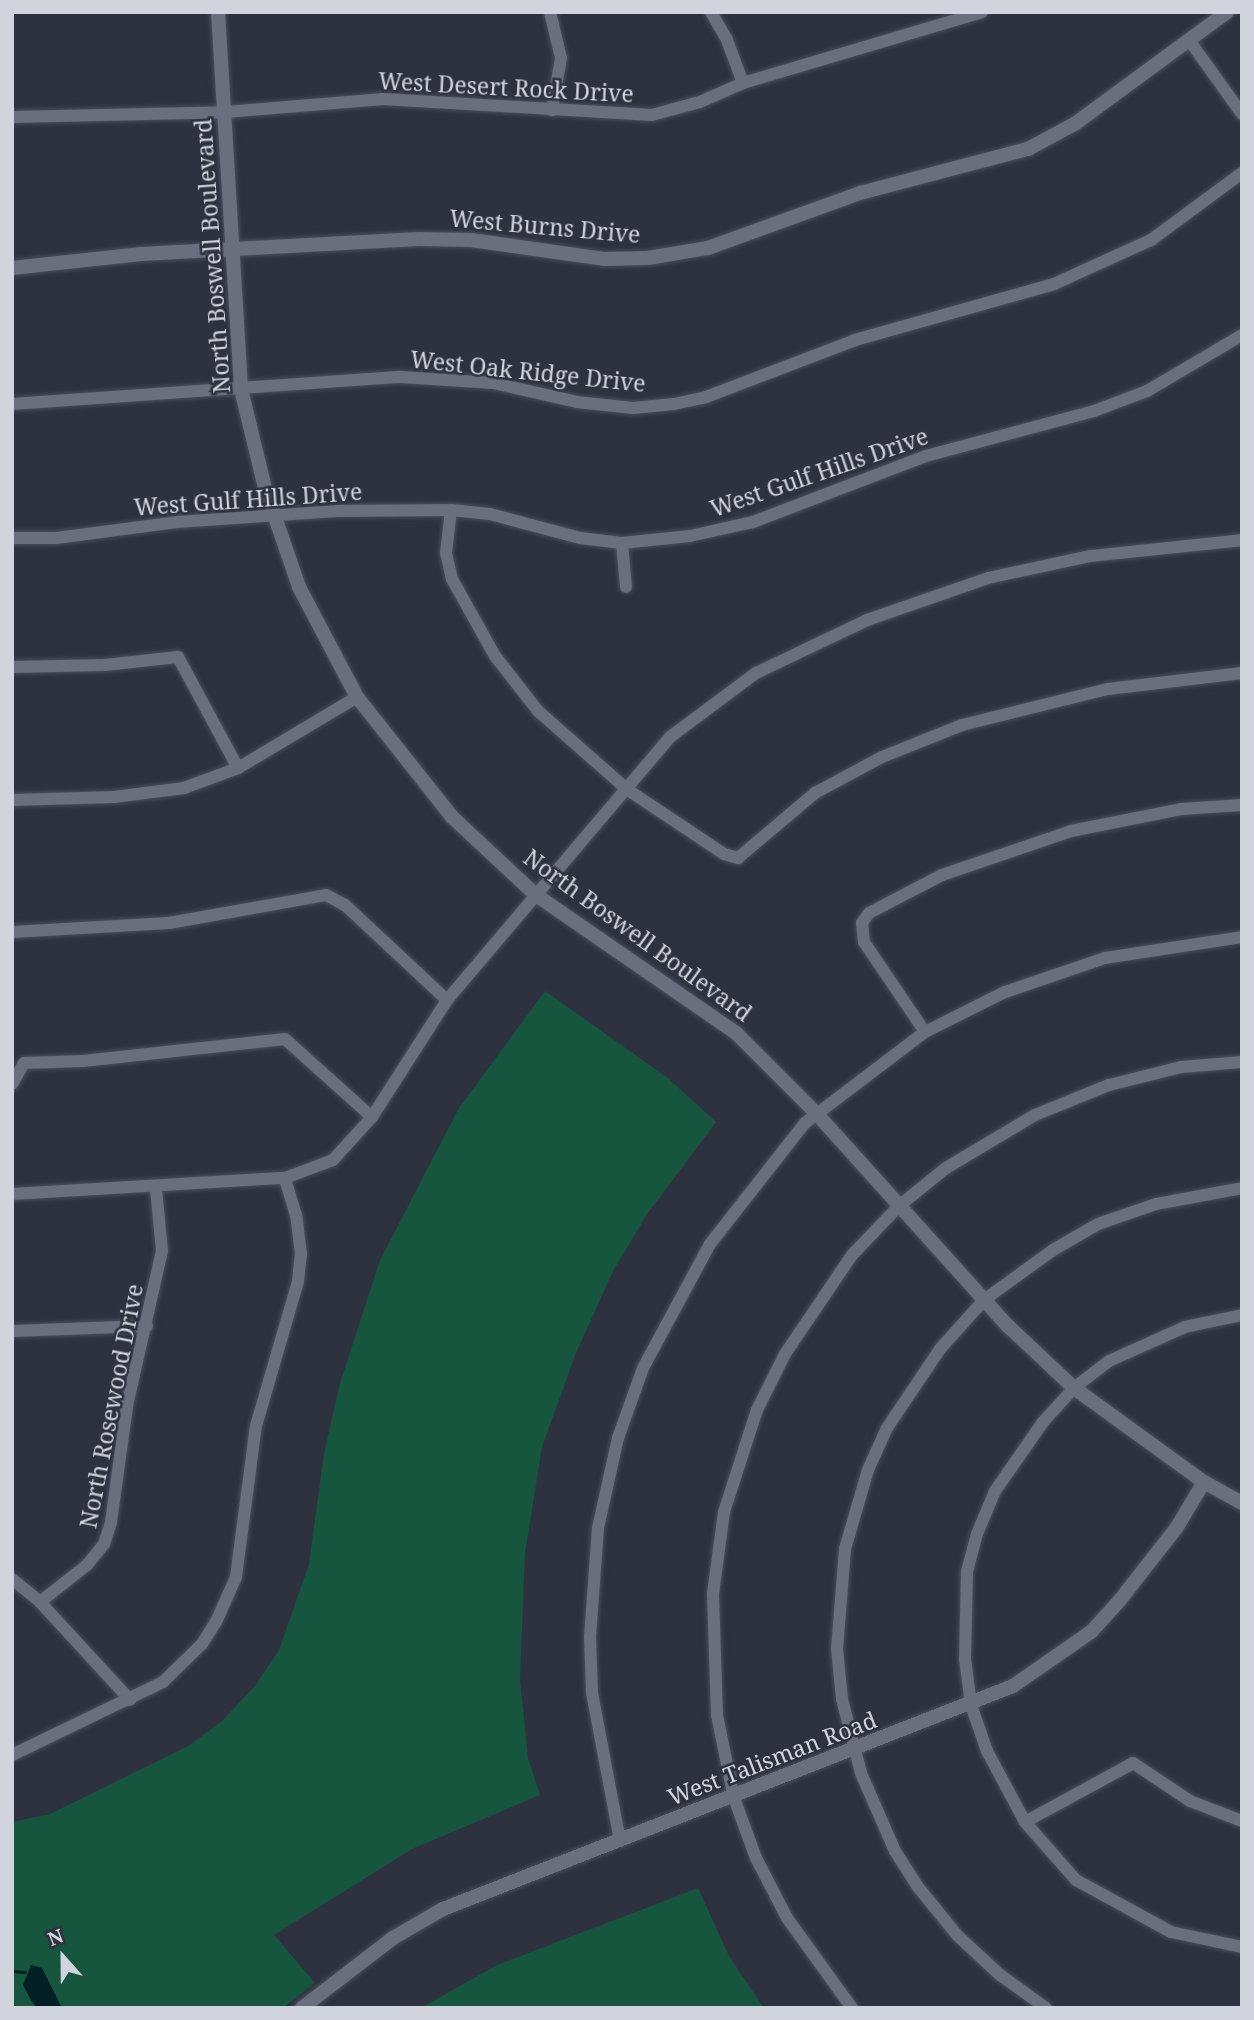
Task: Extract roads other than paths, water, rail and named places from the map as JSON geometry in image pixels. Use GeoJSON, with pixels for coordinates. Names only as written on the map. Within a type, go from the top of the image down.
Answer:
{"type":"FeatureCollection","features":[{"type":"Feature","properties":{"kind":"street","name":"North Boswell Boulevard"},"geometry":{"type":"LineString","coordinates":[[218,12],[241,388],[275,517],[299,587],[357,696],[452,817],[536,895],[736,1033],[816,1113],[984,1300],[1074,1388],[1204,1482],[1242,1503]]}},
{"type":"Feature","properties":{"kind":"street"},"geometry":{"type":"LineString","coordinates":[[550,12],[561,58],[552,110]]}},
{"type":"Feature","properties":{"kind":"street"},"geometry":{"type":"LineString","coordinates":[[711,12],[727,40],[743,83]]}},
{"type":"Feature","properties":{"kind":"street","name":"West Desert Rock Drive"},"geometry":{"type":"LineString","coordinates":[[12,117],[226,112],[383,99],[477,101],[552,110],[652,115],[700,102],[743,83],[982,12]]}},
{"type":"Feature","properties":{"kind":"street","name":"West Burns Drive"},"geometry":{"type":"LineString","coordinates":[[12,268],[141,254],[419,239],[471,240],[604,259],[648,258],[708,248],[860,193],[1028,149],[1076,123],[1227,12]]}},
{"type":"Feature","properties":{"kind":"street"},"geometry":{"type":"LineString","coordinates":[[1189,40],[1242,114]]}},
{"type":"Feature","properties":{"kind":"street","name":"West Oak Ridge Drive"},"geometry":{"type":"LineString","coordinates":[[12,404],[437,378],[492,383],[577,402],[633,408],[674,404],[706,397],[855,340],[1054,284],[1151,240],[1242,173]]}},
{"type":"Feature","properties":{"kind":"street","name":"West Gulf Hills Drive"},"geometry":{"type":"LineString","coordinates":[[12,538],[337,511],[451,510],[490,514],[580,538],[622,543],[690,536],[753,522],[926,456],[1094,411],[1147,391],[1242,335]]}},
{"type":"Feature","properties":{"kind":"street"},"geometry":{"type":"LineString","coordinates":[[451,510],[446,553],[452,579],[495,656],[538,711],[628,790],[724,854],[738,858],[815,793],[882,757],[962,725],[1108,689],[1242,673]]}},
{"type":"Feature","properties":{"kind":"street"},"geometry":{"type":"LineString","coordinates":[[12,1194],[156,1189],[285,1178],[333,1160],[372,1117],[447,1000],[628,790],[670,737],[705,707],[756,673],[867,620],[930,596],[1035,566],[1242,540]]}},
{"type":"Feature","properties":{"kind":"street"},"geometry":{"type":"LineString","coordinates":[[622,543],[626,587]]}},
{"type":"Feature","properties":{"kind":"street"},"geometry":{"type":"LineString","coordinates":[[12,667],[178,657],[238,768]]}},
{"type":"Feature","properties":{"kind":"street"},"geometry":{"type":"LineString","coordinates":[[12,800],[114,797],[184,788],[238,768],[357,696]]}},
{"type":"Feature","properties":{"kind":"street"},"geometry":{"type":"LineString","coordinates":[[925,1032],[864,942],[862,923],[869,913],[942,875],[1070,831],[1181,809],[1242,805]]}},
{"type":"Feature","properties":{"kind":"street"},"geometry":{"type":"LineString","coordinates":[[12,932],[169,923],[327,895],[345,905],[447,1000]]}},
{"type":"Feature","properties":{"kind":"street"},"geometry":{"type":"LineString","coordinates":[[620,1842],[601,1758],[590,1637],[598,1528],[614,1451],[662,1325],[709,1244],[816,1113],[925,1032],[1005,992],[1105,958],[1242,937]]}},
{"type":"Feature","properties":{"kind":"street"},"geometry":{"type":"LineString","coordinates":[[12,1084],[24,1063],[83,1061],[285,1039],[372,1117]]}},
{"type":"Feature","properties":{"kind":"street"},"geometry":{"type":"LineString","coordinates":[[852,2008],[787,1917],[756,1858],[734,1798],[717,1715],[712,1620],[724,1513],[739,1460],[763,1399],[814,1307],[852,1255],[900,1206],[966,1154],[1035,1115],[1109,1085],[1181,1068],[1242,1062]]}},
{"type":"Feature","properties":{"kind":"street"},"geometry":{"type":"LineString","coordinates":[[12,1755],[163,1682],[202,1644],[236,1577],[256,1426],[298,1282],[301,1254],[296,1215],[285,1178]]}},
{"type":"Feature","properties":{"kind":"street"},"geometry":{"type":"LineString","coordinates":[[1046,2008],[983,1959],[918,1887],[895,1851],[854,1751],[837,1649],[845,1549],[857,1504],[882,1438],[909,1390],[984,1300],[1053,1250],[1098,1224],[1156,1204],[1242,1188]]}},
{"type":"Feature","properties":{"kind":"street","name":"North Rosewood Drive"},"geometry":{"type":"LineString","coordinates":[[40,1602],[87,1565],[104,1544],[127,1406],[162,1251],[156,1189]]}},
{"type":"Feature","properties":{"kind":"street"},"geometry":{"type":"LineString","coordinates":[[1242,1315],[1217,1318],[1148,1340],[1109,1361],[1074,1388],[1017,1457],[995,1491],[977,1534],[967,1571],[965,1659],[971,1705],[987,1751],[1025,1822],[1076,1880],[1140,1919],[1171,1932],[1242,1947]]}},
{"type":"Feature","properties":{"kind":"street"},"geometry":{"type":"LineString","coordinates":[[12,1331],[147,1325]]}},
{"type":"Feature","properties":{"kind":"street","name":"West Talisman Road"},"geometry":{"type":"LineString","coordinates":[[302,2008],[393,1938],[443,1909],[734,1798],[1013,1686],[1092,1631],[1177,1527],[1204,1482]]}},
{"type":"Feature","properties":{"kind":"street"},"geometry":{"type":"LineString","coordinates":[[12,1579],[40,1602],[130,1700]]}},
{"type":"Feature","properties":{"kind":"street"},"geometry":{"type":"LineString","coordinates":[[1025,1822],[1133,1763],[1189,1801],[1242,1821]]}},
{"type":"Feature","properties":{"kind":"waterway"},"geometry":{"type":"LineString","coordinates":[[12,1971],[25,1972]]}}]}
